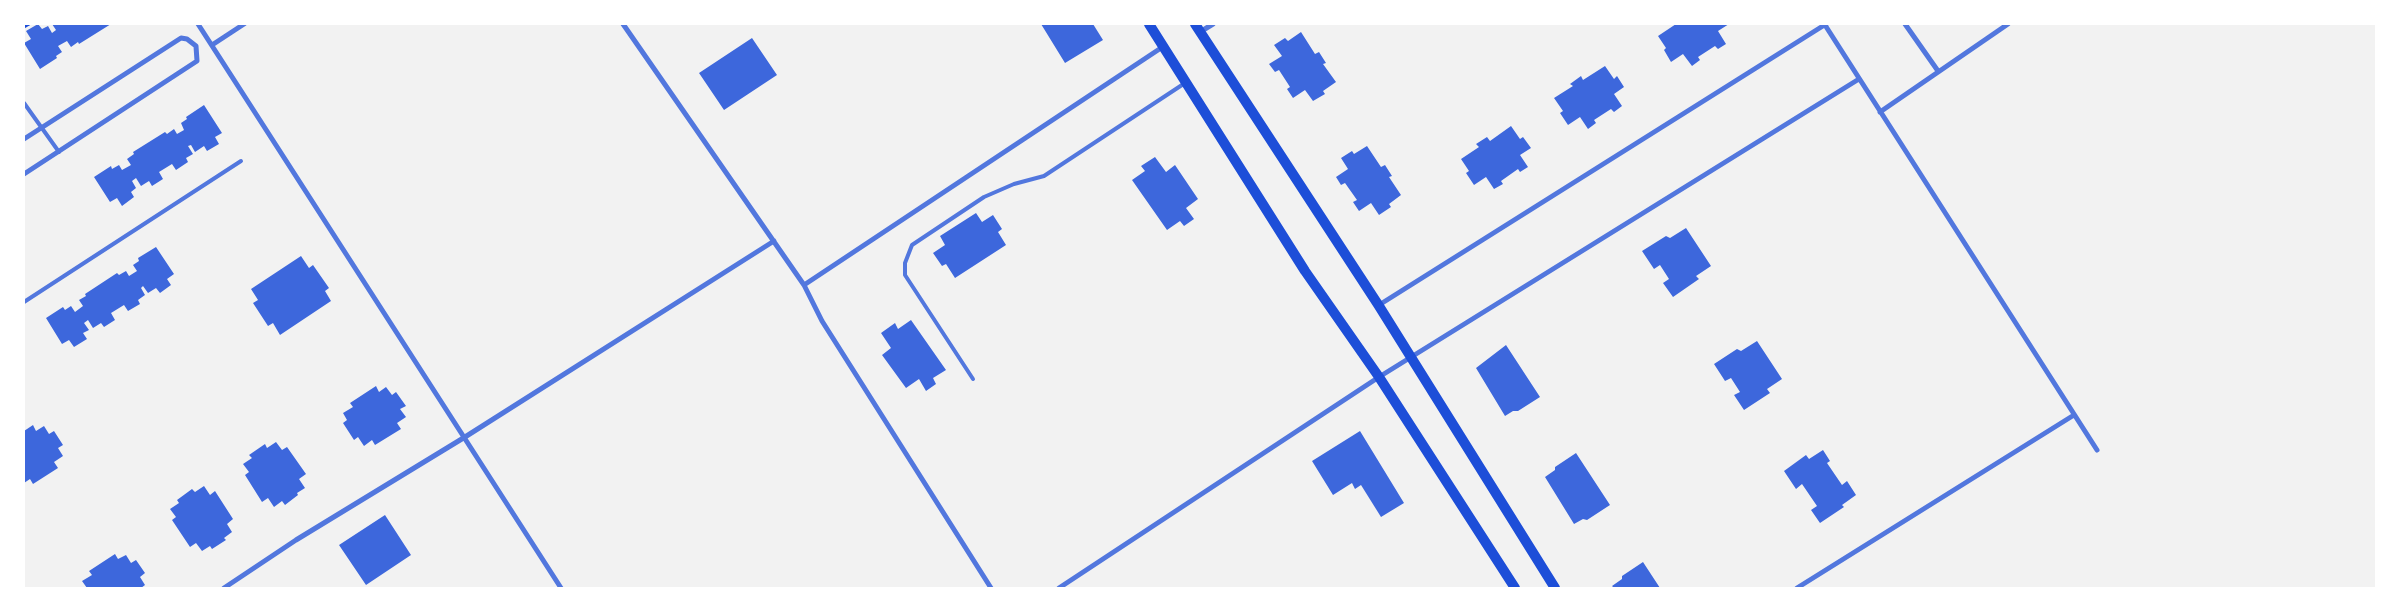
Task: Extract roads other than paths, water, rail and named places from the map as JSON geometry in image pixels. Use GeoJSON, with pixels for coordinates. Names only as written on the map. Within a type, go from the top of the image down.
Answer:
{"type":"FeatureCollection","features":[{"type":"Feature","properties":{"kind":"main road"},"geometry":{"type":"LineString","coordinates":[[1150,24],[1305,271],[1379,377],[1515,588]]}},
{"type":"Feature","properties":{"kind":"main road"},"geometry":{"type":"LineString","coordinates":[[1197,28],[1379,306],[1555,588]]}},
{"type":"Feature","properties":{"kind":"street"},"geometry":{"type":"LineString","coordinates":[[198,24],[561,588]]}},
{"type":"Feature","properties":{"kind":"street"},"geometry":{"type":"LineString","coordinates":[[212,45],[244,24]]}},
{"type":"Feature","properties":{"kind":"street"},"geometry":{"type":"LineString","coordinates":[[623,24],[804,285],[822,321],[991,588]]}},
{"type":"Feature","properties":{"kind":"street"},"geometry":{"type":"LineString","coordinates":[[1197,28],[1213,24]]}},
{"type":"Feature","properties":{"kind":"street"},"geometry":{"type":"LineString","coordinates":[[1379,306],[1826,24],[1859,79],[2097,450]]}},
{"type":"Feature","properties":{"kind":"street"},"geometry":{"type":"LineString","coordinates":[[1905,24],[1938,72]]}},
{"type":"Feature","properties":{"kind":"street"},"geometry":{"type":"LineString","coordinates":[[1880,112],[2008,24]]}},
{"type":"Feature","properties":{"kind":"street"},"geometry":{"type":"LineString","coordinates":[[24,140],[182,38],[187,39],[196,46],[197,61],[24,174]]}},
{"type":"Feature","properties":{"kind":"street"},"geometry":{"type":"LineString","coordinates":[[804,285],[1164,46]]}},
{"type":"Feature","properties":{"kind":"street"},"geometry":{"type":"LineString","coordinates":[[1059,588],[1379,377],[1411,359],[1859,79]]}},
{"type":"Feature","properties":{"kind":"street"},"geometry":{"type":"LineString","coordinates":[[224,588],[296,540],[465,437],[774,241]]}},
{"type":"Feature","properties":{"kind":"street"},"geometry":{"type":"LineString","coordinates":[[1797,588],[2074,415]]}},
{"type":"Feature","properties":{"kind":"lane"},"geometry":{"type":"LineString","coordinates":[[973,379],[905,275],[905,263],[912,245],[984,197],[1014,184],[1044,176],[1186,82]]}},
{"type":"Feature","properties":{"kind":"lane"},"geometry":{"type":"LineString","coordinates":[[24,103],[40,128],[59,152]]}},
{"type":"Feature","properties":{"kind":"lane"},"geometry":{"type":"LineString","coordinates":[[24,302],[240,161]]}}]}
